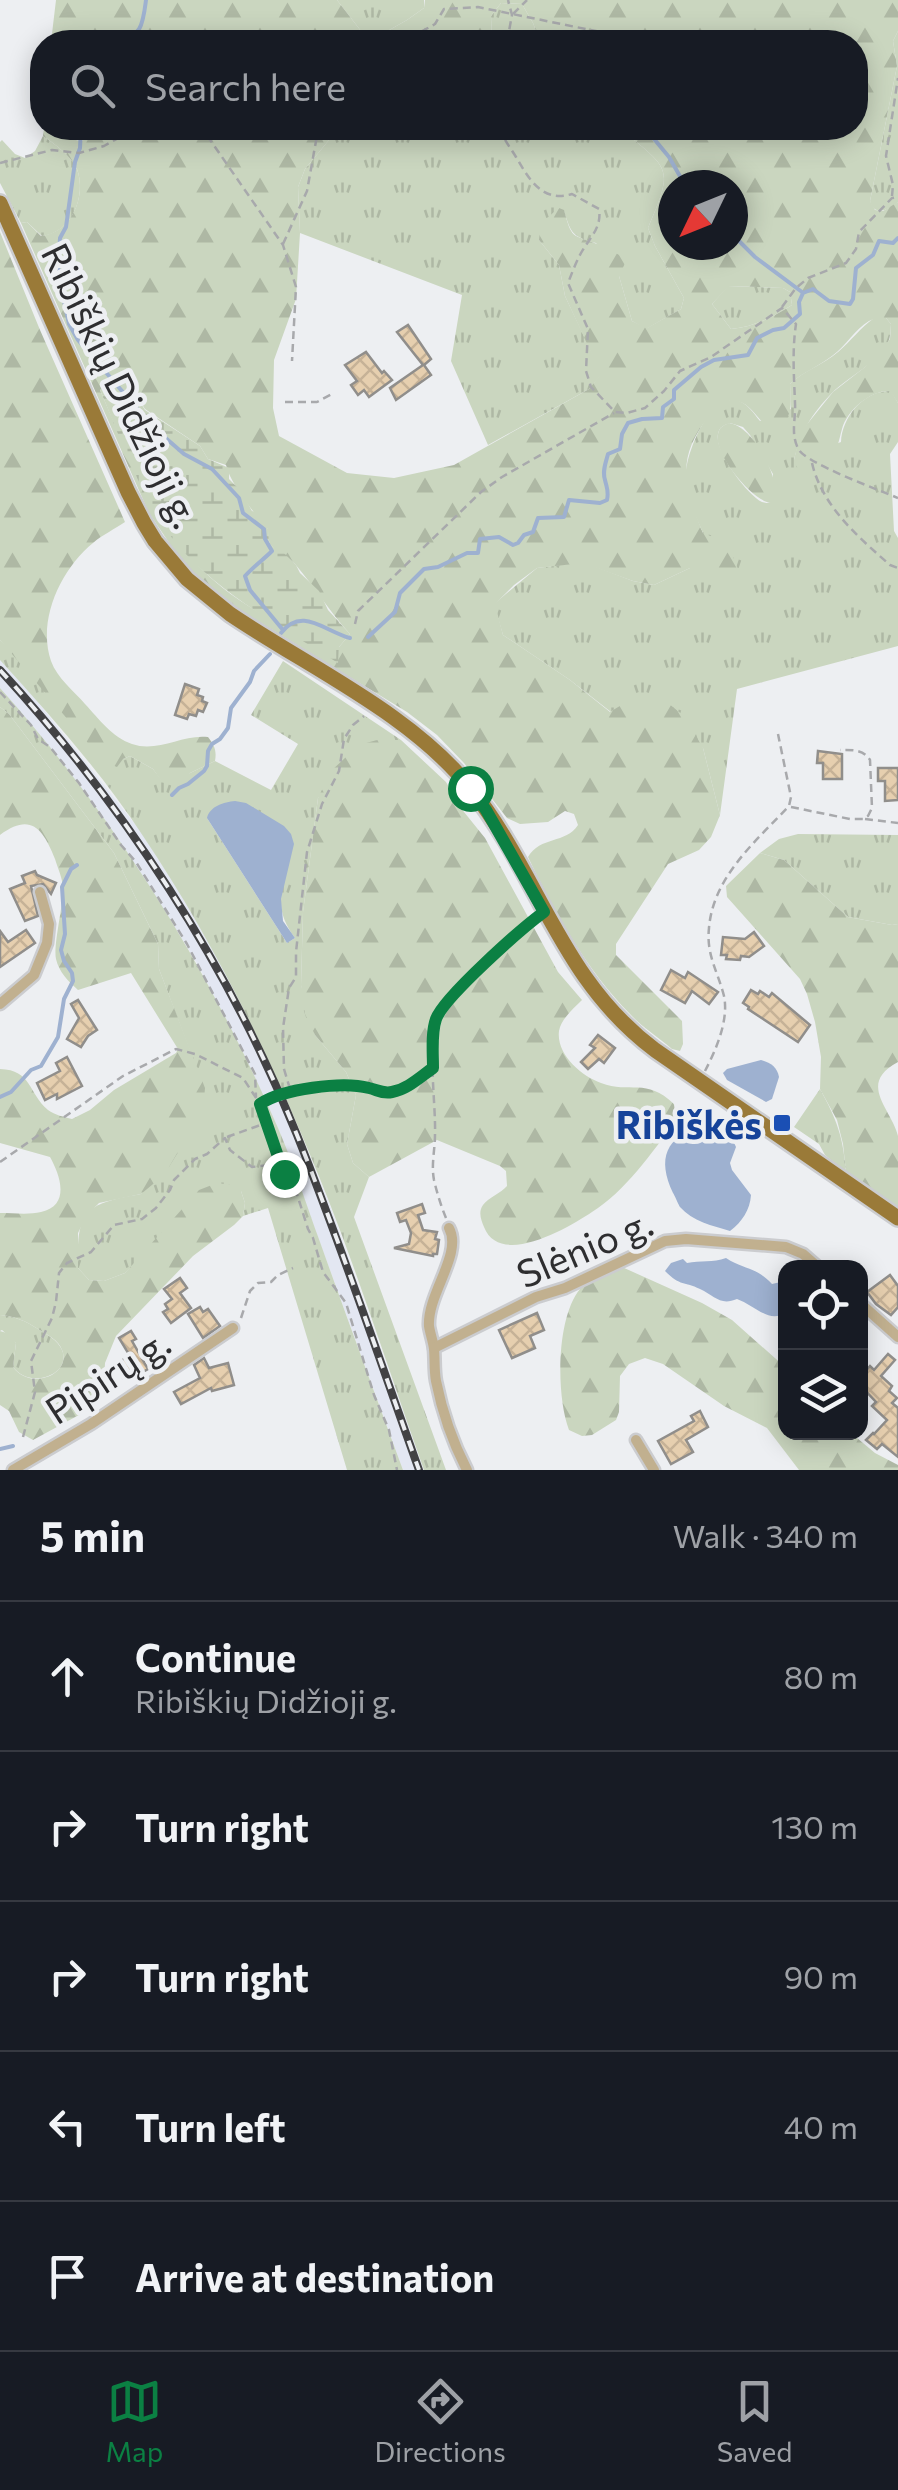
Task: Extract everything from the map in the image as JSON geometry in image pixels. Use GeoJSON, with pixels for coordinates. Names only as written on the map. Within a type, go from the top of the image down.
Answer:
{"type":"FeatureCollection","features":[{"type":"Feature","properties":{"kind":"main road","name":"Ribiškių Didžioji g."},"geometry":{"type":"LineString","coordinates":[[0,203],[128,492],[155,541],[187,579],[260,634],[432,748],[486,810],[581,972],[638,1037],[898,1218]]}},
{"type":"Feature","properties":{"kind":"street"},"geometry":{"type":"LineString","coordinates":[[0,1004],[34,975],[47,943],[49,924],[40,892]]}},
{"type":"Feature","properties":{"kind":"street"},"geometry":{"type":"LineString","coordinates":[[449,1228],[454,1242],[430,1311],[429,1325],[435,1378],[468,1470]]}},
{"type":"Feature","properties":{"kind":"street","name":"Slėnio g."},"geometry":{"type":"LineString","coordinates":[[434,1348],[536,1297],[565,1288],[665,1241],[686,1239],[786,1247],[810,1260]]}},
{"type":"Feature","properties":{"kind":"street"},"geometry":{"type":"LineString","coordinates":[[868,1310],[898,1337]]}},
{"type":"Feature","properties":{"kind":"street","name":"Pipirų g."},"geometry":{"type":"LineString","coordinates":[[13,1470],[91,1424],[232,1328]]}},
{"type":"Feature","properties":{"kind":"street"},"geometry":{"type":"LineString","coordinates":[[636,1440],[654,1470]]}},
{"type":"Feature","properties":{"kind":"path"},"geometry":{"type":"LineString","coordinates":[[508,0],[512,15],[509,30]]}},
{"type":"Feature","properties":{"kind":"path"},"geometry":{"type":"LineString","coordinates":[[512,15],[526,0]]}},
{"type":"Feature","properties":{"kind":"path"},"geometry":{"type":"LineString","coordinates":[[425,30],[435,24],[444,9],[478,8],[589,30]]}},
{"type":"Feature","properties":{"kind":"path"},"geometry":{"type":"LineString","coordinates":[[892,198],[886,156],[898,78]]}},
{"type":"Feature","properties":{"kind":"path"},"geometry":{"type":"LineString","coordinates":[[0,163],[52,150],[79,152],[115,140]]}},
{"type":"Feature","properties":{"kind":"path"},"geometry":{"type":"LineString","coordinates":[[210,140],[283,245],[296,286],[292,361]]}},
{"type":"Feature","properties":{"kind":"path"},"geometry":{"type":"LineString","coordinates":[[283,245],[307,190],[316,140]]}},
{"type":"Feature","properties":{"kind":"path"},"geometry":{"type":"LineString","coordinates":[[504,140],[526,175],[543,192],[572,194],[598,208],[595,233],[568,283],[588,328],[586,371],[591,387],[616,412]]}},
{"type":"Feature","properties":{"kind":"path"},"geometry":{"type":"LineString","coordinates":[[354,624],[358,611],[481,492],[502,476],[616,412],[645,408],[680,370],[711,357],[782,308],[808,278],[846,263],[856,248],[858,232],[892,198],[898,197]]}},
{"type":"Feature","properties":{"kind":"path"},"geometry":{"type":"LineString","coordinates":[[782,308],[796,324],[792,346],[796,407],[793,427],[799,450],[811,461],[898,498]]}},
{"type":"Feature","properties":{"kind":"path"},"geometry":{"type":"LineString","coordinates":[[285,402],[311,403],[332,394]]}},
{"type":"Feature","properties":{"kind":"path"},"geometry":{"type":"LineString","coordinates":[[811,461],[823,492],[845,523],[890,566],[898,568]]}},
{"type":"Feature","properties":{"kind":"path"},"geometry":{"type":"LineString","coordinates":[[0,692],[79,784],[162,902],[255,1074],[256,1098]]}},
{"type":"Feature","properties":{"kind":"path"},"geometry":{"type":"LineString","coordinates":[[290,1091],[284,1070],[284,1016],[289,988],[296,977],[308,852],[322,804],[339,771],[344,738],[374,706]]}},
{"type":"Feature","properties":{"kind":"path"},"geometry":{"type":"LineString","coordinates":[[699,1080],[722,1028],[725,1002],[712,966],[708,930],[713,906],[740,857],[790,806],[778,734]]}},
{"type":"Feature","properties":{"kind":"path"},"geometry":{"type":"LineString","coordinates":[[840,750],[863,753],[872,765],[872,808],[863,819]]}},
{"type":"Feature","properties":{"kind":"path"},"geometry":{"type":"LineString","coordinates":[[790,806],[850,819],[898,823]]}},
{"type":"Feature","properties":{"kind":"path"},"geometry":{"type":"LineString","coordinates":[[449,1228],[434,1180],[436,1020],[446,1004],[544,912]]}},
{"type":"Feature","properties":{"kind":"path"},"geometry":{"type":"LineString","coordinates":[[0,1162],[123,1076],[176,1049],[196,1054],[243,1078],[268,1122],[323,1272],[346,1303],[374,1395],[390,1430],[397,1470]]}},
{"type":"Feature","properties":{"kind":"path"},"geometry":{"type":"LineString","coordinates":[[260,1104],[290,1091],[345,1086],[391,1092],[407,1087],[433,1068]]}},
{"type":"Feature","properties":{"kind":"path"},"geometry":{"type":"LineString","coordinates":[[23,1437],[34,1392],[31,1361],[52,1318],[59,1273],[67,1263],[91,1252],[114,1225],[142,1219],[156,1208],[174,1180],[220,1140],[268,1122]]}},
{"type":"Feature","properties":{"kind":"path"},"geometry":{"type":"LineString","coordinates":[[226,1138],[230,1150],[252,1166],[270,1165],[284,1174]]}},
{"type":"Feature","properties":{"kind":"path"},"geometry":{"type":"LineString","coordinates":[[232,1328],[258,1284],[271,1282],[293,1268]]}},
{"type":"Feature","properties":{"kind":"shaded area"},"geometry":{"type":"Polygon","coordinates":[[[0,660],[142,833],[229,979],[275,1073],[328,1200],[424,1470],[403,1470],[280,1133],[197,963],[86,794],[0,688],[0,660]]]}},
{"type":"Feature","properties":{"kind":"green space"},"geometry":{"type":"Polygon","coordinates":[[[56,0],[337,0],[360,30],[52,30],[56,0]]]}},
{"type":"Feature","properties":{"kind":"green space"},"geometry":{"type":"Polygon","coordinates":[[[337,0],[424,0],[424,8],[389,30],[360,30],[337,0]]]}},
{"type":"Feature","properties":{"kind":"green space"},"geometry":{"type":"Polygon","coordinates":[[[425,0],[898,0],[898,31],[893,41],[897,66],[870,201],[875,210],[883,211],[898,202],[898,403],[890,391],[868,398],[854,408],[845,422],[828,465],[815,474],[805,476],[799,472],[794,460],[800,433],[833,392],[865,367],[890,339],[891,324],[886,318],[876,318],[859,328],[832,356],[790,384],[789,412],[783,422],[767,426],[746,405],[729,401],[716,409],[699,430],[687,459],[691,501],[703,533],[728,543],[737,567],[731,582],[690,568],[654,585],[583,563],[537,568],[495,604],[503,635],[610,712],[641,693],[663,699],[684,716],[703,748],[720,815],[711,837],[699,850],[668,864],[616,944],[616,955],[682,1021],[680,1051],[640,1023],[614,997],[560,919],[528,857],[539,846],[573,831],[578,825],[574,814],[565,811],[548,822],[520,824],[507,818],[437,735],[407,712],[235,607],[199,579],[176,553],[149,513],[21,223],[27,222],[41,236],[52,233],[68,221],[78,202],[77,169],[48,140],[329,140],[305,169],[298,187],[296,299],[274,360],[273,408],[279,436],[347,473],[394,478],[454,465],[589,389],[601,374],[565,296],[559,265],[539,240],[545,222],[559,208],[564,210],[574,234],[627,259],[619,276],[632,321],[647,328],[681,309],[684,298],[663,260],[748,260],[748,170],[662,170],[658,161],[634,140],[868,140],[868,30],[536,30],[522,4],[501,3],[491,16],[492,30],[389,30],[424,8],[425,0]],[[729,286],[712,304],[731,329],[748,326],[792,305],[790,292],[783,288],[729,286]],[[100,390],[144,487],[179,543],[201,569],[260,613],[339,647],[350,634],[295,564],[270,544],[268,529],[238,490],[226,465],[208,459],[200,446],[145,409],[135,394],[100,390]]]}},
{"type":"Feature","properties":{"kind":"green space"},"geometry":{"type":"Polygon","coordinates":[[[501,3],[522,4],[536,30],[492,30],[491,16],[501,3]]]}},
{"type":"Feature","properties":{"kind":"green space"},"geometry":{"type":"Polygon","coordinates":[[[898,31],[898,202],[878,210],[870,201],[897,66],[893,41],[898,31]]]}},
{"type":"Feature","properties":{"kind":"green space"},"geometry":{"type":"Polygon","coordinates":[[[2,140],[15,154],[25,158],[41,140],[48,140],[74,164],[80,180],[78,202],[68,221],[42,236],[27,222],[21,223],[0,183],[2,140]]]}},
{"type":"Feature","properties":{"kind":"green space"},"geometry":{"type":"Polygon","coordinates":[[[329,140],[634,140],[658,161],[662,170],[658,170],[658,202],[648,228],[658,260],[663,260],[684,298],[681,309],[646,329],[632,321],[619,276],[596,243],[574,233],[564,211],[539,240],[559,265],[565,296],[602,374],[589,389],[488,445],[451,361],[462,295],[300,233],[298,187],[305,169],[329,140]]]}},
{"type":"Feature","properties":{"kind":"green space"},"geometry":{"type":"Polygon","coordinates":[[[658,202],[658,251],[648,228],[658,202]]]}},
{"type":"Feature","properties":{"kind":"green space"},"geometry":{"type":"Polygon","coordinates":[[[0,232],[125,522],[81,554],[62,581],[47,629],[51,661],[66,684],[106,727],[125,741],[151,746],[208,737],[215,761],[173,786],[162,782],[153,769],[130,756],[117,767],[104,762],[0,640],[0,232]]]}},
{"type":"Feature","properties":{"kind":"green space"},"geometry":{"type":"Polygon","coordinates":[[[728,286],[783,288],[790,292],[792,305],[763,321],[731,329],[712,304],[728,286]]]}},
{"type":"Feature","properties":{"kind":"green space"},"geometry":{"type":"Polygon","coordinates":[[[874,318],[886,318],[891,324],[889,340],[878,356],[818,409],[794,460],[841,442],[845,423],[856,407],[872,395],[891,391],[898,403],[898,442],[890,454],[894,531],[898,538],[898,646],[737,689],[720,815],[703,748],[611,712],[503,635],[494,604],[537,568],[583,562],[654,585],[690,568],[703,533],[688,496],[686,473],[695,439],[709,415],[726,401],[736,400],[760,421],[791,409],[790,384],[838,352],[874,318]],[[730,423],[721,428],[721,450],[748,491],[770,503],[773,474],[743,427],[730,423]]]}},
{"type":"Feature","properties":{"kind":"green space"},"geometry":{"type":"Polygon","coordinates":[[[106,381],[135,394],[145,410],[200,446],[208,459],[229,468],[229,479],[252,511],[262,514],[269,542],[319,591],[328,610],[350,634],[339,647],[338,663],[232,594],[176,543],[153,508],[124,449],[100,390],[106,381]]]}},
{"type":"Feature","properties":{"kind":"green space"},"geometry":{"type":"Polygon","coordinates":[[[729,423],[747,433],[762,453],[776,488],[776,498],[770,503],[744,485],[721,453],[718,434],[729,423]]]}},
{"type":"Feature","properties":{"kind":"green space"},"geometry":{"type":"Polygon","coordinates":[[[0,640],[123,759],[130,756],[153,769],[163,782],[215,761],[271,790],[298,744],[251,715],[283,661],[401,740],[377,740],[318,798],[303,912],[301,985],[315,1035],[346,1072],[356,1095],[347,1144],[353,1163],[369,1177],[354,1217],[446,1470],[424,1470],[328,1199],[268,1059],[222,967],[127,813],[75,745],[0,660],[0,640]],[[207,818],[287,943],[295,938],[282,910],[285,880],[207,818]]]}},
{"type":"Feature","properties":{"kind":"green space"},"geometry":{"type":"Polygon","coordinates":[[[0,688],[121,842],[222,1010],[284,1142],[403,1470],[347,1470],[268,1208],[243,1216],[245,1203],[241,1191],[141,1257],[125,1273],[104,1281],[89,1280],[78,1268],[79,1233],[88,1213],[107,1202],[141,1194],[204,1088],[159,969],[158,944],[114,853],[0,707],[0,688]]]}},
{"type":"Feature","properties":{"kind":"green space"},"geometry":{"type":"Polygon","coordinates":[[[0,707],[114,853],[158,944],[159,969],[205,1088],[203,1112],[164,1175],[141,1194],[99,1203],[87,1215],[78,1233],[78,1268],[89,1280],[104,1281],[125,1273],[199,1190],[217,1183],[233,1185],[241,1191],[245,1203],[243,1216],[193,1256],[116,1336],[105,1363],[100,1396],[90,1409],[33,1440],[19,1432],[9,1411],[0,1405],[0,1331],[10,1334],[16,1343],[13,1367],[30,1378],[56,1372],[64,1358],[52,1338],[24,1321],[0,1315],[0,1213],[41,1212],[56,1203],[60,1189],[50,1157],[0,1143],[0,1069],[18,1073],[48,1110],[72,1119],[178,1049],[131,973],[78,990],[59,968],[55,953],[63,885],[50,848],[40,832],[28,825],[0,835],[0,707]]]}},
{"type":"Feature","properties":{"kind":"green space"},"geometry":{"type":"Polygon","coordinates":[[[401,740],[446,782],[485,838],[558,972],[582,1000],[559,1031],[561,1048],[571,1063],[601,1083],[646,1088],[674,1104],[676,1121],[616,1194],[581,1219],[535,1241],[504,1244],[492,1239],[484,1227],[481,1208],[507,1186],[506,1171],[500,1166],[437,1140],[369,1177],[353,1163],[347,1144],[356,1095],[346,1072],[315,1035],[305,1014],[301,985],[303,912],[318,798],[331,771],[359,745],[401,740]]]}},
{"type":"Feature","properties":{"kind":"green space"},"geometry":{"type":"Polygon","coordinates":[[[798,834],[898,835],[898,924],[848,917],[784,860],[760,853],[779,839],[798,834]]]}},
{"type":"Feature","properties":{"kind":"green space"},"geometry":{"type":"Polygon","coordinates":[[[760,853],[784,860],[848,917],[898,924],[898,1062],[886,1070],[878,1088],[898,1136],[898,1207],[846,1172],[837,1120],[820,1089],[821,1057],[807,994],[800,979],[727,897],[726,886],[760,853]]]}},
{"type":"Feature","properties":{"kind":"green space"},"geometry":{"type":"Polygon","coordinates":[[[820,1089],[838,1129],[846,1172],[825,1155],[819,1144],[794,1127],[820,1089]]]}},
{"type":"Feature","properties":{"kind":"green space"},"geometry":{"type":"Polygon","coordinates":[[[622,1267],[732,1320],[778,1361],[778,1440],[859,1440],[898,1465],[898,1470],[799,1470],[767,1428],[724,1406],[663,1364],[645,1358],[629,1364],[620,1376],[616,1420],[592,1435],[582,1436],[569,1430],[560,1378],[566,1318],[580,1289],[622,1267]]]}},
{"type":"Feature","properties":{"kind":"green space"},"geometry":{"type":"Polygon","coordinates":[[[0,1315],[24,1321],[58,1343],[64,1358],[56,1372],[30,1378],[13,1367],[16,1343],[0,1331],[0,1315]]]}},
{"type":"Feature","properties":{"kind":"water"},"geometry":{"type":"Polygon","coordinates":[[[235,801],[246,803],[291,834],[294,844],[281,899],[283,921],[295,938],[287,943],[207,818],[214,808],[235,801]]]}},
{"type":"Feature","properties":{"kind":"water"},"geometry":{"type":"Polygon","coordinates":[[[761,1060],[773,1066],[779,1077],[772,1099],[766,1102],[727,1080],[723,1073],[761,1060]]]}},
{"type":"Feature","properties":{"kind":"water"},"geometry":{"type":"Polygon","coordinates":[[[703,1127],[723,1132],[734,1142],[732,1170],[751,1195],[745,1215],[730,1231],[685,1212],[668,1181],[665,1160],[673,1143],[703,1127]]]}},
{"type":"Feature","properties":{"kind":"water"},"geometry":{"type":"Polygon","coordinates":[[[726,1258],[772,1284],[778,1283],[778,1315],[762,1313],[737,1299],[722,1301],[679,1282],[665,1271],[671,1263],[683,1259],[687,1263],[726,1258]]]}},
{"type":"Feature","properties":{"kind":"building"},"geometry":{"type":"Polygon","coordinates":[[[408,325],[431,359],[424,365],[431,375],[396,400],[390,388],[423,365],[397,332],[408,325]]]}},
{"type":"Feature","properties":{"kind":"building"},"geometry":{"type":"Polygon","coordinates":[[[366,352],[392,380],[369,397],[364,390],[358,395],[351,385],[357,381],[345,365],[366,352]]]}},
{"type":"Feature","properties":{"kind":"building"},"geometry":{"type":"Polygon","coordinates":[[[185,684],[199,689],[197,695],[207,703],[203,712],[198,710],[196,716],[189,714],[187,719],[175,715],[185,684]]]}},
{"type":"Feature","properties":{"kind":"building"},"geometry":{"type":"Polygon","coordinates":[[[818,751],[842,754],[842,779],[823,779],[823,763],[817,763],[818,751]]]}},
{"type":"Feature","properties":{"kind":"building"},"geometry":{"type":"Polygon","coordinates":[[[878,768],[898,768],[898,800],[885,801],[885,781],[878,781],[878,768]]]}},
{"type":"Feature","properties":{"kind":"building"},"geometry":{"type":"Polygon","coordinates":[[[35,871],[56,883],[51,894],[43,884],[31,886],[38,916],[25,921],[10,889],[25,883],[22,876],[35,871]]]}},
{"type":"Feature","properties":{"kind":"building"},"geometry":{"type":"Polygon","coordinates":[[[26,930],[35,943],[0,967],[0,931],[8,942],[26,930]]]}},
{"type":"Feature","properties":{"kind":"building"},"geometry":{"type":"Polygon","coordinates":[[[754,932],[764,946],[749,957],[726,959],[727,955],[721,955],[723,937],[745,939],[754,932]]]}},
{"type":"Feature","properties":{"kind":"building"},"geometry":{"type":"Polygon","coordinates":[[[671,970],[685,978],[688,972],[718,992],[709,1004],[692,991],[685,1003],[661,990],[671,970]]]}},
{"type":"Feature","properties":{"kind":"building"},"geometry":{"type":"Polygon","coordinates":[[[751,990],[769,997],[772,993],[810,1025],[798,1042],[748,1009],[743,1003],[751,990]]]}},
{"type":"Feature","properties":{"kind":"building"},"geometry":{"type":"Polygon","coordinates":[[[78,1000],[97,1030],[81,1047],[67,1039],[79,1018],[71,1004],[78,1000]]]}},
{"type":"Feature","properties":{"kind":"building"},"geometry":{"type":"Polygon","coordinates":[[[598,1035],[615,1048],[604,1063],[599,1059],[588,1069],[581,1062],[595,1048],[590,1045],[598,1035]]]}},
{"type":"Feature","properties":{"kind":"building"},"geometry":{"type":"Polygon","coordinates":[[[67,1057],[82,1086],[57,1099],[57,1094],[45,1100],[37,1083],[60,1071],[56,1063],[67,1057]]]}},
{"type":"Feature","properties":{"kind":"building"},"geometry":{"type":"Polygon","coordinates":[[[422,1204],[425,1213],[418,1215],[423,1230],[437,1232],[435,1239],[439,1240],[437,1254],[433,1256],[394,1248],[409,1244],[411,1233],[406,1220],[400,1222],[397,1213],[422,1204]]]}},
{"type":"Feature","properties":{"kind":"building"},"geometry":{"type":"Polygon","coordinates":[[[890,1275],[898,1286],[898,1307],[891,1315],[876,1304],[868,1291],[890,1275]]]}},
{"type":"Feature","properties":{"kind":"building"},"geometry":{"type":"Polygon","coordinates":[[[180,1278],[187,1288],[180,1293],[191,1308],[171,1323],[163,1312],[172,1299],[164,1289],[180,1278]]]}},
{"type":"Feature","properties":{"kind":"building"},"geometry":{"type":"Polygon","coordinates":[[[200,1307],[203,1312],[208,1309],[220,1326],[203,1338],[188,1314],[200,1307]]]}},
{"type":"Feature","properties":{"kind":"building"},"geometry":{"type":"Polygon","coordinates":[[[537,1313],[544,1330],[530,1336],[535,1348],[512,1358],[499,1330],[537,1313]]]}},
{"type":"Feature","properties":{"kind":"building"},"geometry":{"type":"Polygon","coordinates":[[[131,1331],[136,1339],[132,1341],[148,1369],[130,1379],[123,1378],[115,1364],[130,1356],[119,1338],[131,1331]]]}},
{"type":"Feature","properties":{"kind":"building"},"geometry":{"type":"Polygon","coordinates":[[[888,1354],[895,1360],[881,1376],[892,1386],[889,1391],[897,1398],[892,1403],[898,1408],[898,1457],[882,1444],[877,1449],[866,1440],[887,1420],[872,1406],[876,1402],[868,1394],[868,1368],[874,1370],[888,1354]]]}},
{"type":"Feature","properties":{"kind":"building"},"geometry":{"type":"Polygon","coordinates":[[[204,1358],[209,1368],[228,1363],[234,1385],[212,1391],[211,1388],[181,1404],[174,1392],[200,1378],[194,1365],[204,1358]]]}},
{"type":"Feature","properties":{"kind":"building"},"geometry":{"type":"Polygon","coordinates":[[[700,1411],[708,1427],[686,1440],[693,1452],[671,1464],[658,1441],[694,1421],[691,1416],[700,1411]]]}},
{"type":"Feature","properties":{"kind":"waterway"},"geometry":{"type":"LineString","coordinates":[[138,30],[146,0]]}},
{"type":"Feature","properties":{"kind":"waterway"},"geometry":{"type":"LineString","coordinates":[[80,140],[66,227],[60,238],[58,273],[69,324],[78,340],[153,427],[184,454],[212,469],[239,498],[243,513],[264,529],[272,551],[245,576],[250,590],[283,630]]}},
{"type":"Feature","properties":{"kind":"waterway"},"geometry":{"type":"LineString","coordinates":[[655,140],[676,170]]}},
{"type":"Feature","properties":{"kind":"waterway"},"geometry":{"type":"LineString","coordinates":[[368,637],[395,612],[400,593],[424,569],[438,567],[467,553],[478,553],[480,539],[499,537],[513,545],[518,543],[533,532],[538,518],[564,517],[569,500],[607,500],[605,463],[608,454],[620,449],[628,423],[662,418],[663,407],[674,399],[674,390],[701,367],[714,360],[748,355],[757,338],[784,328],[800,314],[803,293],[813,289],[829,301],[850,304],[856,268],[873,255],[879,241],[893,243],[898,238]]}},
{"type":"Feature","properties":{"kind":"waterway"},"geometry":{"type":"LineString","coordinates":[[748,250],[802,292]]}},
{"type":"Feature","properties":{"kind":"waterway"},"geometry":{"type":"LineString","coordinates":[[281,633],[289,625],[305,621],[350,638]]}},
{"type":"Feature","properties":{"kind":"waterway"},"geometry":{"type":"LineString","coordinates":[[172,795],[204,771],[208,751],[228,728],[231,708],[254,671],[270,654]]}},
{"type":"Feature","properties":{"kind":"waterway"},"geometry":{"type":"LineString","coordinates":[[0,1097],[41,1066],[58,1037],[64,999],[73,981],[61,950],[65,934],[62,887],[77,865]]}},
{"type":"Feature","properties":{"kind":"waterway"},"geometry":{"type":"LineString","coordinates":[[0,1449],[13,1446]]}},
{"type":"Feature","properties":{"kind":"railway"},"geometry":{"type":"LineString","coordinates":[[0,670],[46,722],[130,831],[239,1009],[297,1135],[419,1470]]}},
{"type":"Feature","properties":{"kind":"place","name":"Ribiškės"},"geometry":{"type":"Point","coordinates":[782,1123]}},
{"type":"Feature","properties":{"kind":"route"},"geometry":{"type":"LineString","coordinates":[[284,1174],[260,1104],[290,1091],[345,1086],[372,1088],[379,1093],[407,1087],[433,1068],[436,1020],[446,1004],[544,912],[470,788]]}}]}
